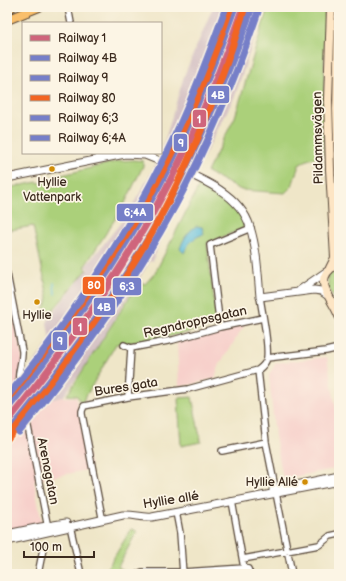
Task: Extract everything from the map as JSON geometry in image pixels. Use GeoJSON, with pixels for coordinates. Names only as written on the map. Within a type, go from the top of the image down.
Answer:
{"type":"FeatureCollection","features":[{"type":"Feature","properties":{"kind":"main road"},"geometry":{"type":"LineString","coordinates":[[7,9],[12,7]]}},
{"type":"Feature","properties":{"kind":"main road"},"geometry":{"type":"LineString","coordinates":[[7,20],[39,7]]}},
{"type":"Feature","properties":{"kind":"main road","name":"Pildammsvägen"},"geometry":{"type":"LineString","coordinates":[[331,7],[328,100],[334,154]]}},
{"type":"Feature","properties":{"kind":"main road","name":"Pildammsvägen"},"geometry":{"type":"LineString","coordinates":[[339,17],[337,109],[334,154],[335,258],[323,283],[333,299],[339,316]]}},
{"type":"Feature","properties":{"kind":"main road","name":"Pildammsvägen"},"geometry":{"type":"LineString","coordinates":[[334,166],[339,172]]}},
{"type":"Feature","properties":{"kind":"main road"},"geometry":{"type":"LineString","coordinates":[[328,270],[339,263]]}},
{"type":"Feature","properties":{"kind":"street"},"geometry":{"type":"LineString","coordinates":[[68,10],[71,22]]}},
{"type":"Feature","properties":{"kind":"street"},"geometry":{"type":"LineString","coordinates":[[7,178],[98,156],[125,154],[145,155],[220,190],[231,197],[243,211],[251,228],[267,358],[263,366],[258,370],[266,442],[292,574]]}},
{"type":"Feature","properties":{"kind":"street"},"geometry":{"type":"LineString","coordinates":[[220,327],[210,246],[251,228]]}},
{"type":"Feature","properties":{"kind":"street"},"geometry":{"type":"LineString","coordinates":[[296,292],[319,278],[328,270]]}},
{"type":"Feature","properties":{"kind":"street","name":"Arenagatan"},"geometry":{"type":"LineString","coordinates":[[7,274],[22,356],[18,377],[48,529]]}},
{"type":"Feature","properties":{"kind":"street"},"geometry":{"type":"LineString","coordinates":[[260,297],[314,290],[321,291],[333,299]]}},
{"type":"Feature","properties":{"kind":"street","name":"Regndroppsgatan"},"geometry":{"type":"LineString","coordinates":[[124,345],[131,348],[172,340],[220,327],[263,318]]}},
{"type":"Feature","properties":{"kind":"street","name":"Regndroppsgatan"},"geometry":{"type":"LineString","coordinates":[[128,397],[131,348]]}},
{"type":"Feature","properties":{"kind":"street"},"geometry":{"type":"LineString","coordinates":[[267,358],[339,348]]}},
{"type":"Feature","properties":{"kind":"street","name":"Bures gata"},"geometry":{"type":"LineString","coordinates":[[102,517],[82,408],[86,405],[128,397],[188,389],[258,370]]}},
{"type":"Feature","properties":{"kind":"street"},"geometry":{"type":"LineString","coordinates":[[222,451],[266,442]]}},
{"type":"Feature","properties":{"kind":"street","name":"Hyllie allé"},"geometry":{"type":"LineString","coordinates":[[7,534],[70,526],[123,515],[145,518],[232,501],[339,476]]}},
{"type":"Feature","properties":{"kind":"street","name":"Hyllie allé"},"geometry":{"type":"LineString","coordinates":[[7,541],[48,529],[128,512],[153,514],[339,481]]}},
{"type":"Feature","properties":{"kind":"street"},"geometry":{"type":"LineString","coordinates":[[232,501],[244,568]]}},
{"type":"Feature","properties":{"kind":"street"},"geometry":{"type":"LineString","coordinates":[[176,512],[180,533],[183,573]]}},
{"type":"Feature","properties":{"kind":"street"},"geometry":{"type":"LineString","coordinates":[[70,526],[81,574]]}},
{"type":"Feature","properties":{"kind":"street"},"geometry":{"type":"LineString","coordinates":[[243,559],[319,545],[330,536],[339,534]]}},
{"type":"Feature","properties":{"kind":"street"},"geometry":{"type":"LineString","coordinates":[[38,574],[44,549]]}},
{"type":"Feature","properties":{"kind":"street"},"geometry":{"type":"LineString","coordinates":[[138,574],[142,572],[183,573],[244,568],[248,569],[250,574]]}},
{"type":"Feature","properties":{"kind":"shaded area"},"geometry":{"type":"Polygon","coordinates":[[[213,7],[253,7],[261,9],[256,33],[235,96],[159,243],[153,261],[150,261],[92,356],[63,397],[39,402],[33,411],[25,374],[50,341],[47,323],[50,316],[88,269],[86,266],[127,215],[161,154],[162,154],[184,76],[213,7]]]}},
{"type":"Feature","properties":{"kind":"shaded area"},"geometry":{"type":"Polygon","coordinates":[[[7,283],[33,410],[39,402],[63,397],[76,397],[91,469],[34,481],[42,524],[7,531],[7,283]]]}},
{"type":"Feature","properties":{"kind":"shaded area"},"geometry":{"type":"Polygon","coordinates":[[[246,323],[221,362],[216,378],[190,385],[179,386],[177,342],[246,323]]]}},
{"type":"Feature","properties":{"kind":"shaded area"},"geometry":{"type":"Polygon","coordinates":[[[327,357],[339,427],[339,468],[283,479],[275,436],[269,375],[276,363],[327,357]]]}},
{"type":"Feature","properties":{"kind":"green space"},"geometry":{"type":"Polygon","coordinates":[[[268,7],[325,8],[323,155],[307,160],[299,165],[292,186],[285,193],[241,190],[207,172],[235,117],[268,7]]]}},
{"type":"Feature","properties":{"kind":"green space","name":"Hyllie Vattenpark"},"geometry":{"type":"Polygon","coordinates":[[[119,161],[143,161],[143,166],[124,205],[85,266],[87,270],[47,317],[41,312],[47,303],[48,297],[33,226],[10,230],[7,217],[7,188],[37,182],[41,183],[50,178],[119,161]]]}},
{"type":"Feature","properties":{"kind":"green space"},"geometry":{"type":"Polygon","coordinates":[[[200,184],[219,192],[239,210],[247,227],[207,243],[217,325],[166,337],[116,344],[82,403],[77,396],[67,395],[139,282],[145,284],[155,273],[200,184]]]}},
{"type":"Feature","properties":{"kind":"green space"},"geometry":{"type":"Polygon","coordinates":[[[338,266],[339,299],[332,295],[329,290],[328,283],[328,275],[338,266]]]}},
{"type":"Feature","properties":{"kind":"green space"},"geometry":{"type":"Polygon","coordinates":[[[192,397],[201,442],[181,446],[178,398],[192,397]]]}},
{"type":"Feature","properties":{"kind":"green space"},"geometry":{"type":"Polygon","coordinates":[[[131,529],[137,531],[118,567],[129,573],[135,571],[134,574],[104,574],[131,529]]]}},
{"type":"Feature","properties":{"kind":"water"},"geometry":{"type":"Polygon","coordinates":[[[196,226],[202,227],[204,234],[192,241],[187,246],[184,253],[180,249],[184,239],[196,226]]]}},
{"type":"Feature","properties":{"kind":"waterway"},"geometry":{"type":"LineString","coordinates":[[54,283],[55,294]]}},
{"type":"Feature","properties":{"kind":"rail line","name":"6;4A"},"geometry":{"type":"LineString","coordinates":[[7,397],[52,340],[93,281],[149,188],[182,120],[226,7]]}},
{"type":"Feature","properties":{"kind":"rail line","name":"80"},"geometry":{"type":"LineString","coordinates":[[7,400],[76,310],[109,263],[139,215],[166,165],[190,113],[212,61],[231,7]]}},
{"type":"Feature","properties":{"kind":"rail line","name":"9"},"geometry":{"type":"LineString","coordinates":[[7,409],[53,350],[96,290],[155,194],[189,123],[235,7]]}},
{"type":"Feature","properties":{"kind":"rail line","name":"1"},"geometry":{"type":"LineString","coordinates":[[7,422],[49,369],[89,314],[127,257],[144,228],[173,175],[195,128],[216,80],[243,7]]}},
{"type":"Feature","properties":{"kind":"rail line","name":"80"},"geometry":{"type":"LineString","coordinates":[[7,439],[73,355],[113,296],[150,235],[179,180],[201,132],[229,58],[245,7]]}},
{"type":"Feature","properties":{"kind":"rail line","name":"4B"},"geometry":{"type":"LineString","coordinates":[[13,427],[77,346],[97,318],[152,231],[181,178],[203,130],[233,59],[251,10]]}},
{"type":"Feature","properties":{"kind":"rail line","name":"6;3"},"geometry":{"type":"LineString","coordinates":[[19,432],[62,378],[102,323],[158,236],[187,183],[210,135],[231,86],[258,12]]}},
{"type":"Feature","properties":{"kind":"place","name":"Hyllie Vattenpark"},"geometry":{"type":"Point","coordinates":[52,169]}},
{"type":"Feature","properties":{"kind":"place","name":"Hyllie"},"geometry":{"type":"Point","coordinates":[37,302]}},
{"type":"Feature","properties":{"kind":"place","name":"Hyllie Allé"},"geometry":{"type":"Point","coordinates":[305,482]}}]}
